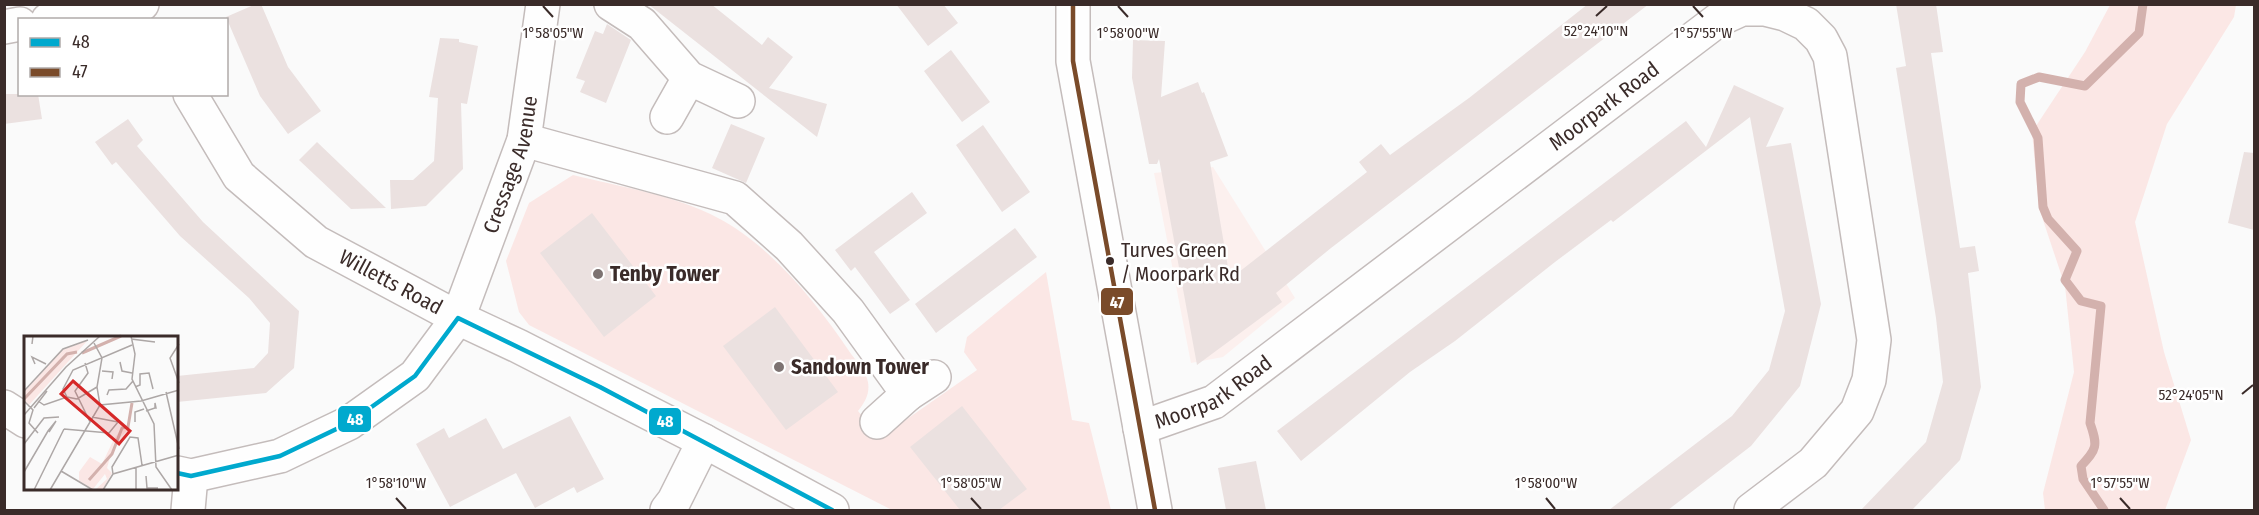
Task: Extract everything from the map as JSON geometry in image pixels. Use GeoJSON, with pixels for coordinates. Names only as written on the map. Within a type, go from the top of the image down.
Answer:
{"type":"FeatureCollection","features":[{"type":"Feature","properties":{"kind":"street"},"geometry":{"type":"LineString","coordinates":[[60,18],[142,4]]}},
{"type":"Feature","properties":{"kind":"street","name":"Cressage Avenue"},"geometry":{"type":"LineString","coordinates":[[184,475],[279,456],[349,423],[416,376],[458,318],[524,140],[543,4]]}},
{"type":"Feature","properties":{"kind":"street"},"geometry":{"type":"LineString","coordinates":[[610,4],[642,24],[689,78],[738,101]]}},
{"type":"Feature","properties":{"kind":"street"},"geometry":{"type":"LineString","coordinates":[[1073,4],[1072,61],[1155,510]]}},
{"type":"Feature","properties":{"kind":"street","name":"Moorpark Road"},"geometry":{"type":"LineString","coordinates":[[1140,428],[1214,402],[1718,20],[1742,9],[1765,9],[1806,24],[1821,39],[1830,56],[1874,340],[1869,380],[1857,411],[1813,463],[1750,510]]}},
{"type":"Feature","properties":{"kind":"street"},"geometry":{"type":"LineString","coordinates":[[667,117],[689,78]]}},
{"type":"Feature","properties":{"kind":"street","name":"Willetts Road"},"geometry":{"type":"LineString","coordinates":[[191,96],[239,176],[316,243],[458,318],[704,441],[832,510]]}},
{"type":"Feature","properties":{"kind":"street"},"geometry":{"type":"LineString","coordinates":[[524,140],[735,198],[789,246],[921,386],[877,422]]}},
{"type":"Feature","properties":{"kind":"street"},"geometry":{"type":"LineString","coordinates":[[4,407],[24,420]]}},
{"type":"Feature","properties":{"kind":"street"},"geometry":{"type":"LineString","coordinates":[[667,510],[674,501],[704,441]]}},
{"type":"Feature","properties":{"kind":"street"},"geometry":{"type":"LineString","coordinates":[[184,475],[188,510]]}},
{"type":"Feature","properties":{"kind":"shaded area"},"geometry":{"type":"Polygon","coordinates":[[[2110,5],[2236,5],[2234,17],[2167,124],[2135,222],[2164,352],[2191,440],[2165,510],[2045,510],[2043,493],[2074,372],[2065,286],[2039,208],[2032,132],[2085,52],[2110,5]]]}},
{"type":"Feature","properties":{"kind":"shaded area"},"geometry":{"type":"Polygon","coordinates":[[[1213,167],[1295,298],[1223,357],[1191,363],[1154,173],[1213,167]]]}},
{"type":"Feature","properties":{"kind":"shaded area"},"geometry":{"type":"Polygon","coordinates":[[[573,175],[647,192],[701,210],[737,230],[774,259],[822,313],[863,370],[868,382],[868,394],[858,411],[880,438],[977,370],[964,352],[967,337],[1046,272],[1072,420],[1089,423],[1111,510],[892,510],[529,325],[519,312],[506,261],[529,203],[573,175]]]}},
{"type":"Feature","properties":{"kind":"building"},"geometry":{"type":"Polygon","coordinates":[[[261,4],[288,67],[321,111],[288,134],[260,96],[226,17],[261,4]]]}},
{"type":"Feature","properties":{"kind":"building"},"geometry":{"type":"Polygon","coordinates":[[[648,4],[711,4],[762,45],[768,37],[793,57],[769,88],[827,104],[817,137],[648,4]]]}},
{"type":"Feature","properties":{"kind":"building"},"geometry":{"type":"Polygon","coordinates":[[[896,4],[943,4],[958,23],[928,46],[896,4]]]}},
{"type":"Feature","properties":{"kind":"building"},"geometry":{"type":"Polygon","coordinates":[[[1588,4],[1649,4],[1331,248],[1276,293],[1282,302],[1197,365],[1159,159],[1157,164],[1149,164],[1132,78],[1133,40],[1165,41],[1161,97],[1198,82],[1202,93],[1204,92],[1228,156],[1210,162],[1230,279],[1367,172],[1359,162],[1381,144],[1390,155],[1469,98],[1588,4]]]}},
{"type":"Feature","properties":{"kind":"building"},"geometry":{"type":"Polygon","coordinates":[[[1896,4],[1936,4],[1943,52],[1931,53],[1960,248],[1975,246],[1979,271],[1968,273],[1981,387],[1960,460],[1912,510],[1861,510],[1926,442],[1943,382],[1936,318],[1896,68],[1906,66],[1896,4]]]}},
{"type":"Feature","properties":{"kind":"building"},"geometry":{"type":"Polygon","coordinates":[[[607,24],[631,40],[606,103],[580,92],[585,81],[576,78],[595,31],[603,34],[607,24]]]}},
{"type":"Feature","properties":{"kind":"building"},"geometry":{"type":"Polygon","coordinates":[[[440,38],[459,39],[459,42],[478,46],[467,104],[461,103],[463,169],[426,206],[391,209],[390,180],[413,180],[434,161],[438,98],[429,97],[440,38]]]}},
{"type":"Feature","properties":{"kind":"building"},"geometry":{"type":"Polygon","coordinates":[[[951,50],[990,102],[962,122],[924,71],[951,50]]]}},
{"type":"Feature","properties":{"kind":"building"},"geometry":{"type":"Polygon","coordinates":[[[1734,85],[1784,108],[1766,147],[1791,143],[1821,304],[1800,386],[1751,446],[1668,510],[1609,510],[1732,416],[1769,370],[1785,311],[1750,117],[1613,222],[1611,220],[1555,262],[1455,341],[1410,372],[1301,461],[1277,431],[1686,121],[1706,147],[1734,85]]]}},
{"type":"Feature","properties":{"kind":"building"},"geometry":{"type":"Polygon","coordinates":[[[4,94],[38,96],[42,119],[4,124],[4,94]]]}},
{"type":"Feature","properties":{"kind":"building"},"geometry":{"type":"Polygon","coordinates":[[[128,119],[143,140],[137,146],[203,222],[299,311],[294,368],[266,393],[178,402],[178,376],[254,368],[268,353],[270,323],[249,298],[180,236],[116,162],[112,165],[95,142],[128,119]]]}},
{"type":"Feature","properties":{"kind":"building"},"geometry":{"type":"Polygon","coordinates":[[[731,124],[765,138],[746,183],[712,168],[731,124]]]}},
{"type":"Feature","properties":{"kind":"building"},"geometry":{"type":"Polygon","coordinates":[[[983,125],[1030,192],[1002,212],[956,145],[983,125]]]}},
{"type":"Feature","properties":{"kind":"building"},"geometry":{"type":"Polygon","coordinates":[[[317,142],[386,208],[351,209],[299,160],[317,142]]]}},
{"type":"Feature","properties":{"kind":"building"},"geometry":{"type":"Polygon","coordinates":[[[2244,152],[2254,153],[2254,230],[2228,223],[2244,152]]]}},
{"type":"Feature","properties":{"kind":"building"},"geometry":{"type":"Polygon","coordinates":[[[912,192],[927,213],[874,252],[910,300],[890,314],[855,267],[851,271],[835,250],[912,192]]]}},
{"type":"Feature","properties":{"kind":"building","name":"Tenby Tower"},"geometry":{"type":"Polygon","coordinates":[[[592,213],[656,296],[604,337],[540,253],[592,213]]]}},
{"type":"Feature","properties":{"kind":"building"},"geometry":{"type":"Polygon","coordinates":[[[1015,228],[1037,257],[936,333],[915,304],[1015,228]]]}},
{"type":"Feature","properties":{"kind":"building","name":"Sandown Tower"},"geometry":{"type":"Polygon","coordinates":[[[775,307],[838,392],[786,430],[723,346],[775,307]]]}},
{"type":"Feature","properties":{"kind":"building"},"geometry":{"type":"Polygon","coordinates":[[[962,406],[1027,489],[999,510],[960,510],[910,447],[962,406]]]}},
{"type":"Feature","properties":{"kind":"building"},"geometry":{"type":"Polygon","coordinates":[[[570,416],[604,479],[577,493],[574,487],[535,508],[516,473],[450,507],[416,444],[444,428],[449,438],[486,418],[503,449],[570,416]]]}},
{"type":"Feature","properties":{"kind":"building"},"geometry":{"type":"Polygon","coordinates":[[[1256,461],[1266,510],[1226,510],[1218,468],[1256,461]]]}},
{"type":"Feature","properties":{"kind":"waterway"},"geometry":{"type":"LineString","coordinates":[[2104,510],[2083,479],[2081,466],[2093,451],[2095,442],[2090,423],[2101,306],[2081,301],[2065,280],[2077,251],[2048,219],[2043,207],[2038,138],[2020,102],[2021,84],[2039,77],[2085,86],[2139,33],[2143,4]]}},
{"type":"Feature","properties":{"kind":"transit line","name":"47"},"geometry":{"type":"LineString","coordinates":[[1073,4],[1073,61],[1155,510]]}},
{"type":"Feature","properties":{"kind":"transit line","name":"48"},"geometry":{"type":"LineString","coordinates":[[178,473],[191,476],[280,456],[349,423],[415,376],[458,318],[600,387],[832,510]]}},
{"type":"Feature","properties":{"kind":"place","name":"Turves Green / Moorpark Rd"},"geometry":{"type":"Point","coordinates":[1110,261]}},
{"type":"Feature","properties":{"kind":"place","name":"Tenby Tower"},"geometry":{"type":"Point","coordinates":[598,274]}},
{"type":"Feature","properties":{"kind":"place","name":"Sandown Tower"},"geometry":{"type":"Point","coordinates":[779,367]}}]}
